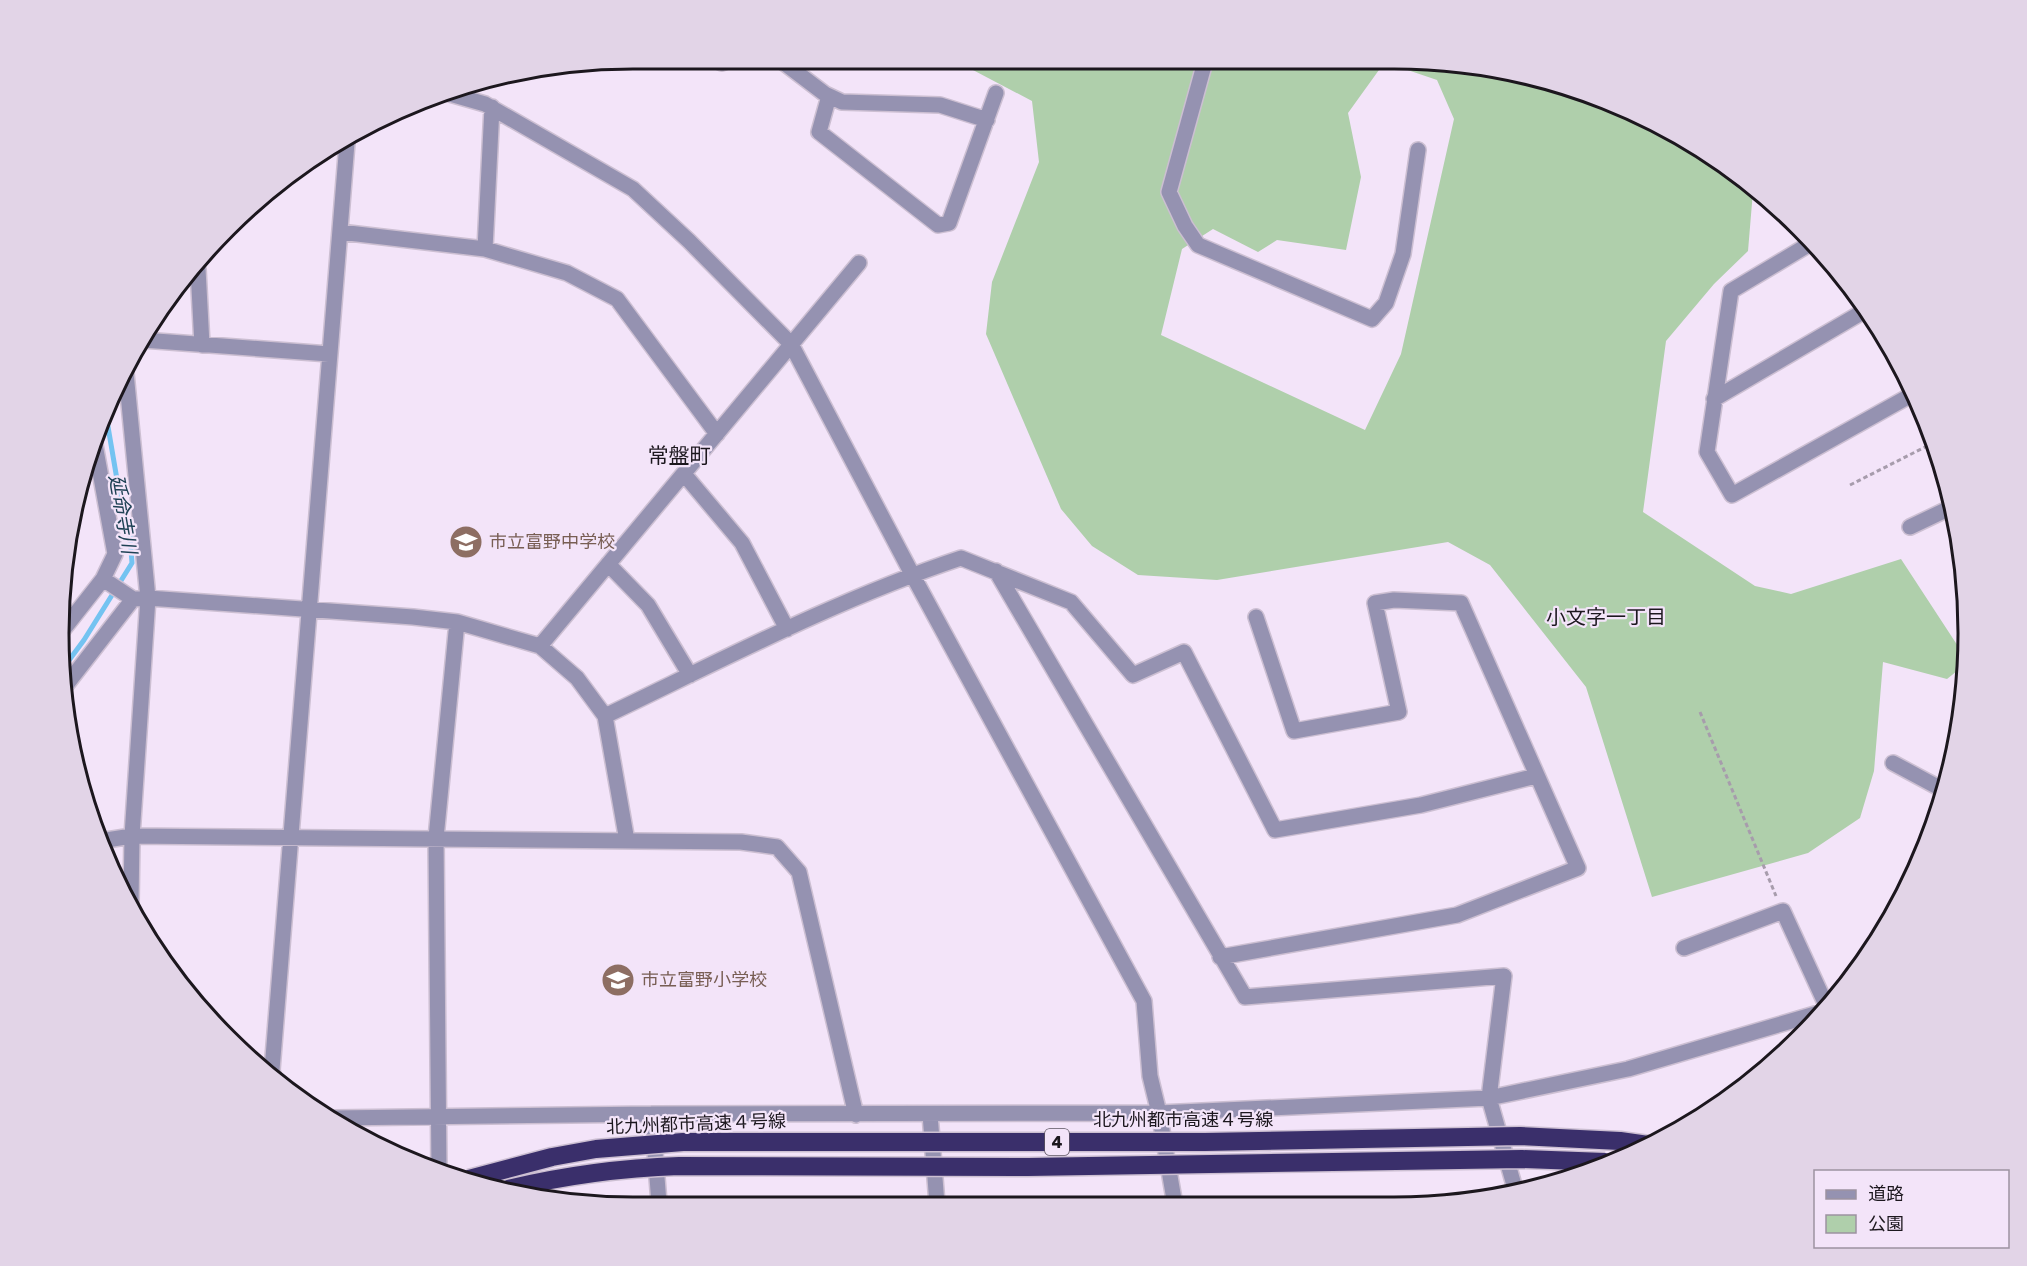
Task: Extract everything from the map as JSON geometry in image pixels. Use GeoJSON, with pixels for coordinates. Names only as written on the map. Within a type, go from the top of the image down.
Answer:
{"type":"FeatureCollection","features":[{"type":"Feature","properties":{"kind":"highway","name":"北九州都市高速４号線"},"geometry":{"type":"LineString","coordinates":[[480,1176],[521,1164],[596,1149],[683,1142],[1205,1142],[1520,1137],[1635,1143]]}},
{"type":"Feature","properties":{"kind":"highway","name":"4"},"geometry":{"type":"LineString","coordinates":[[521,1186],[551,1178],[623,1168],[679,1166],[1028,1167],[1522,1159],[1590,1161]]}},
{"type":"Feature","properties":{"kind":"street"},"geometry":{"type":"LineString","coordinates":[[792,69],[829,96],[842,102],[940,105],[987,120]]}},
{"type":"Feature","properties":{"kind":"street"},"geometry":{"type":"LineString","coordinates":[[1203,69],[1169,192],[1185,226],[1198,245],[1372,319],[1386,303],[1403,254],[1418,150]]}},
{"type":"Feature","properties":{"kind":"street"},"geometry":{"type":"LineString","coordinates":[[829,96],[819,132],[938,225],[949,223],[996,93]]}},
{"type":"Feature","properties":{"kind":"street"},"geometry":{"type":"LineString","coordinates":[[459,97],[492,107],[633,189],[689,241],[791,344],[912,574],[1144,1001],[1150,1076],[1160,1113],[1174,1197]]}},
{"type":"Feature","properties":{"kind":"street"},"geometry":{"type":"LineString","coordinates":[[485,249],[492,107]]}},
{"type":"Feature","properties":{"kind":"street"},"geometry":{"type":"LineString","coordinates":[[272,1066],[347,148]]}},
{"type":"Feature","properties":{"kind":"street"},"geometry":{"type":"LineString","coordinates":[[340,232],[485,249],[567,273],[618,299],[717,434]]}},
{"type":"Feature","properties":{"kind":"street"},"geometry":{"type":"LineString","coordinates":[[1805,246],[1731,291],[1707,452],[1732,495],[1906,398]]}},
{"type":"Feature","properties":{"kind":"street"},"geometry":{"type":"LineString","coordinates":[[540,646],[859,263]]}},
{"type":"Feature","properties":{"kind":"street"},"geometry":{"type":"LineString","coordinates":[[198,275],[202,345]]}},
{"type":"Feature","properties":{"kind":"street"},"geometry":{"type":"LineString","coordinates":[[1714,399],[1859,314]]}},
{"type":"Feature","properties":{"kind":"street"},"geometry":{"type":"LineString","coordinates":[[151,341],[329,354]]}},
{"type":"Feature","properties":{"kind":"street"},"geometry":{"type":"LineString","coordinates":[[127,385],[141,598],[131,890]]}},
{"type":"Feature","properties":{"kind":"street"},"geometry":{"type":"LineString","coordinates":[[69,622],[103,579],[115,554],[97,457]]}},
{"type":"Feature","properties":{"kind":"street"},"geometry":{"type":"LineString","coordinates":[[684,474],[742,543],[787,629]]}},
{"type":"Feature","properties":{"kind":"street"},"geometry":{"type":"LineString","coordinates":[[1910,527],[1944,511]]}},
{"type":"Feature","properties":{"kind":"street"},"geometry":{"type":"LineString","coordinates":[[605,716],[787,629],[912,574],[961,558],[1071,602],[1133,675],[1184,652],[1275,830],[1421,805],[1536,776]]}},
{"type":"Feature","properties":{"kind":"street"},"geometry":{"type":"LineString","coordinates":[[608,564],[648,605],[690,675]]}},
{"type":"Feature","properties":{"kind":"street"},"geometry":{"type":"LineString","coordinates":[[996,571],[1220,957],[1245,996],[1504,976],[1489,1098],[1514,1184]]}},
{"type":"Feature","properties":{"kind":"street"},"geometry":{"type":"LineString","coordinates":[[103,579],[141,598],[310,608],[457,622],[540,646],[577,678],[605,716],[627,841]]}},
{"type":"Feature","properties":{"kind":"street"},"geometry":{"type":"LineString","coordinates":[[71,679],[141,598]]}},
{"type":"Feature","properties":{"kind":"street"},"geometry":{"type":"LineString","coordinates":[[1220,957],[1456,915],[1578,868],[1461,603],[1394,600],[1375,603],[1399,712],[1294,731],[1256,618]]}},
{"type":"Feature","properties":{"kind":"street"},"geometry":{"type":"LineString","coordinates":[[439,1162],[436,838],[457,622]]}},
{"type":"Feature","properties":{"kind":"street"},"geometry":{"type":"LineString","coordinates":[[1893,763],[1937,786]]}},
{"type":"Feature","properties":{"kind":"street"},"geometry":{"type":"LineString","coordinates":[[109,840],[132,836],[436,838],[741,842],[777,847],[799,872],[856,1115]]}},
{"type":"Feature","properties":{"kind":"street"},"geometry":{"type":"LineString","coordinates":[[1684,948],[1783,911],[1823,999]]}},
{"type":"Feature","properties":{"kind":"street"},"geometry":{"type":"LineString","coordinates":[[346,1118],[652,1114],[1160,1113],[1489,1098],[1628,1069],[1808,1016]]}},
{"type":"Feature","properties":{"kind":"street"},"geometry":{"type":"LineString","coordinates":[[652,1114],[659,1197]]}},
{"type":"Feature","properties":{"kind":"street"},"geometry":{"type":"LineString","coordinates":[[930,1114],[936,1197]]}},
{"type":"Feature","properties":{"kind":"path"},"geometry":{"type":"LineString","coordinates":[[1850,485],[1926,447]]}},
{"type":"Feature","properties":{"kind":"path"},"geometry":{"type":"LineString","coordinates":[[1700,712],[1783,911]]}},
{"type":"Feature","properties":{"kind":"green space"},"geometry":{"type":"Polygon","coordinates":[[[971,69],[1380,69],[1348,113],[1361,177],[1346,250],[1277,240],[1258,252],[1213,229],[1182,249],[1161,335],[1365,430],[1401,354],[1454,119],[1437,80],[1406,69],[1468,74],[1504,80],[1540,88],[1610,112],[1676,145],[1707,164],[1752,198],[1748,251],[1714,284],[1666,341],[1643,512],[1755,586],[1791,594],[1901,559],[1958,646],[1957,671],[1947,679],[1883,662],[1874,771],[1860,818],[1808,853],[1652,897],[1586,687],[1490,565],[1448,542],[1217,580],[1138,575],[1092,546],[1061,509],[986,334],[992,282],[1039,162],[1032,101],[971,69]]]}},
{"type":"Feature","properties":{"kind":"waterway","name":"延命寺川"},"geometry":{"type":"LineString","coordinates":[[70,659],[132,563],[130,536],[121,503],[108,427]]}},
{"type":"Feature","properties":{"kind":"place","name":"市立富野中学校"},"geometry":{"type":"Point","coordinates":[466,542]}},
{"type":"Feature","properties":{"kind":"place","name":"市立富野小学校"},"geometry":{"type":"Point","coordinates":[618,980]}},
{"type":"Feature","properties":{"kind":"district","name":"常盤町"},"geometry":{"type":"Point","coordinates":[679,455]}},
{"type":"Feature","properties":{"kind":"district","name":"小文字一丁目"},"geometry":{"type":"Point","coordinates":[1606,617]}}]}
